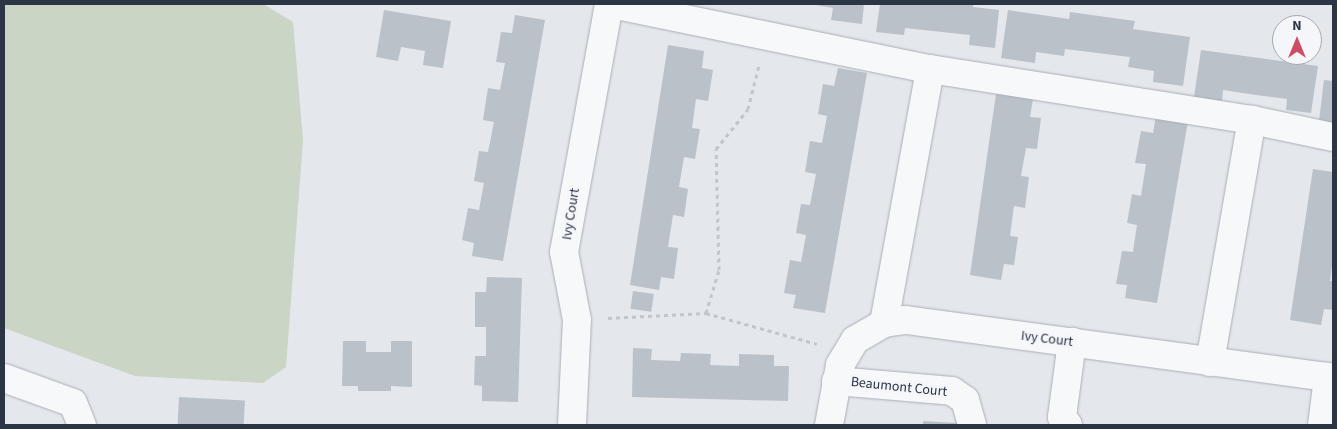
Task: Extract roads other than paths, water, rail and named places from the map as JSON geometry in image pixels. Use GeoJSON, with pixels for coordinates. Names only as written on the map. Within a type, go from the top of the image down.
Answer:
{"type":"FeatureCollection","features":[{"type":"Feature","properties":{"kind":"street","name":"Ivy Court"},"geometry":{"type":"LineString","coordinates":[[572,425],[577,320],[564,252],[610,4],[930,69],[1252,120],[1333,138]]}},
{"type":"Feature","properties":{"kind":"street"},"geometry":{"type":"LineString","coordinates":[[884,323],[930,69]]}},
{"type":"Feature","properties":{"kind":"street"},"geometry":{"type":"LineString","coordinates":[[1210,362],[1252,120]]}},
{"type":"Feature","properties":{"kind":"street","name":"Ivy Court"},"geometry":{"type":"LineString","coordinates":[[828,425],[836,381],[846,354],[854,340],[884,323],[906,320],[1331,378]]}},
{"type":"Feature","properties":{"kind":"street"},"geometry":{"type":"LineString","coordinates":[[1068,425],[1062,417],[1072,342]]}},
{"type":"Feature","properties":{"kind":"street"},"geometry":{"type":"LineString","coordinates":[[4,378],[73,403],[82,425]]}},
{"type":"Feature","properties":{"kind":"street"},"geometry":{"type":"LineString","coordinates":[[1322,425],[1331,378]]}},
{"type":"Feature","properties":{"kind":"street","name":"Beaumont Court"},"geometry":{"type":"LineString","coordinates":[[836,381],[952,391],[966,400],[972,424]]}}]}
